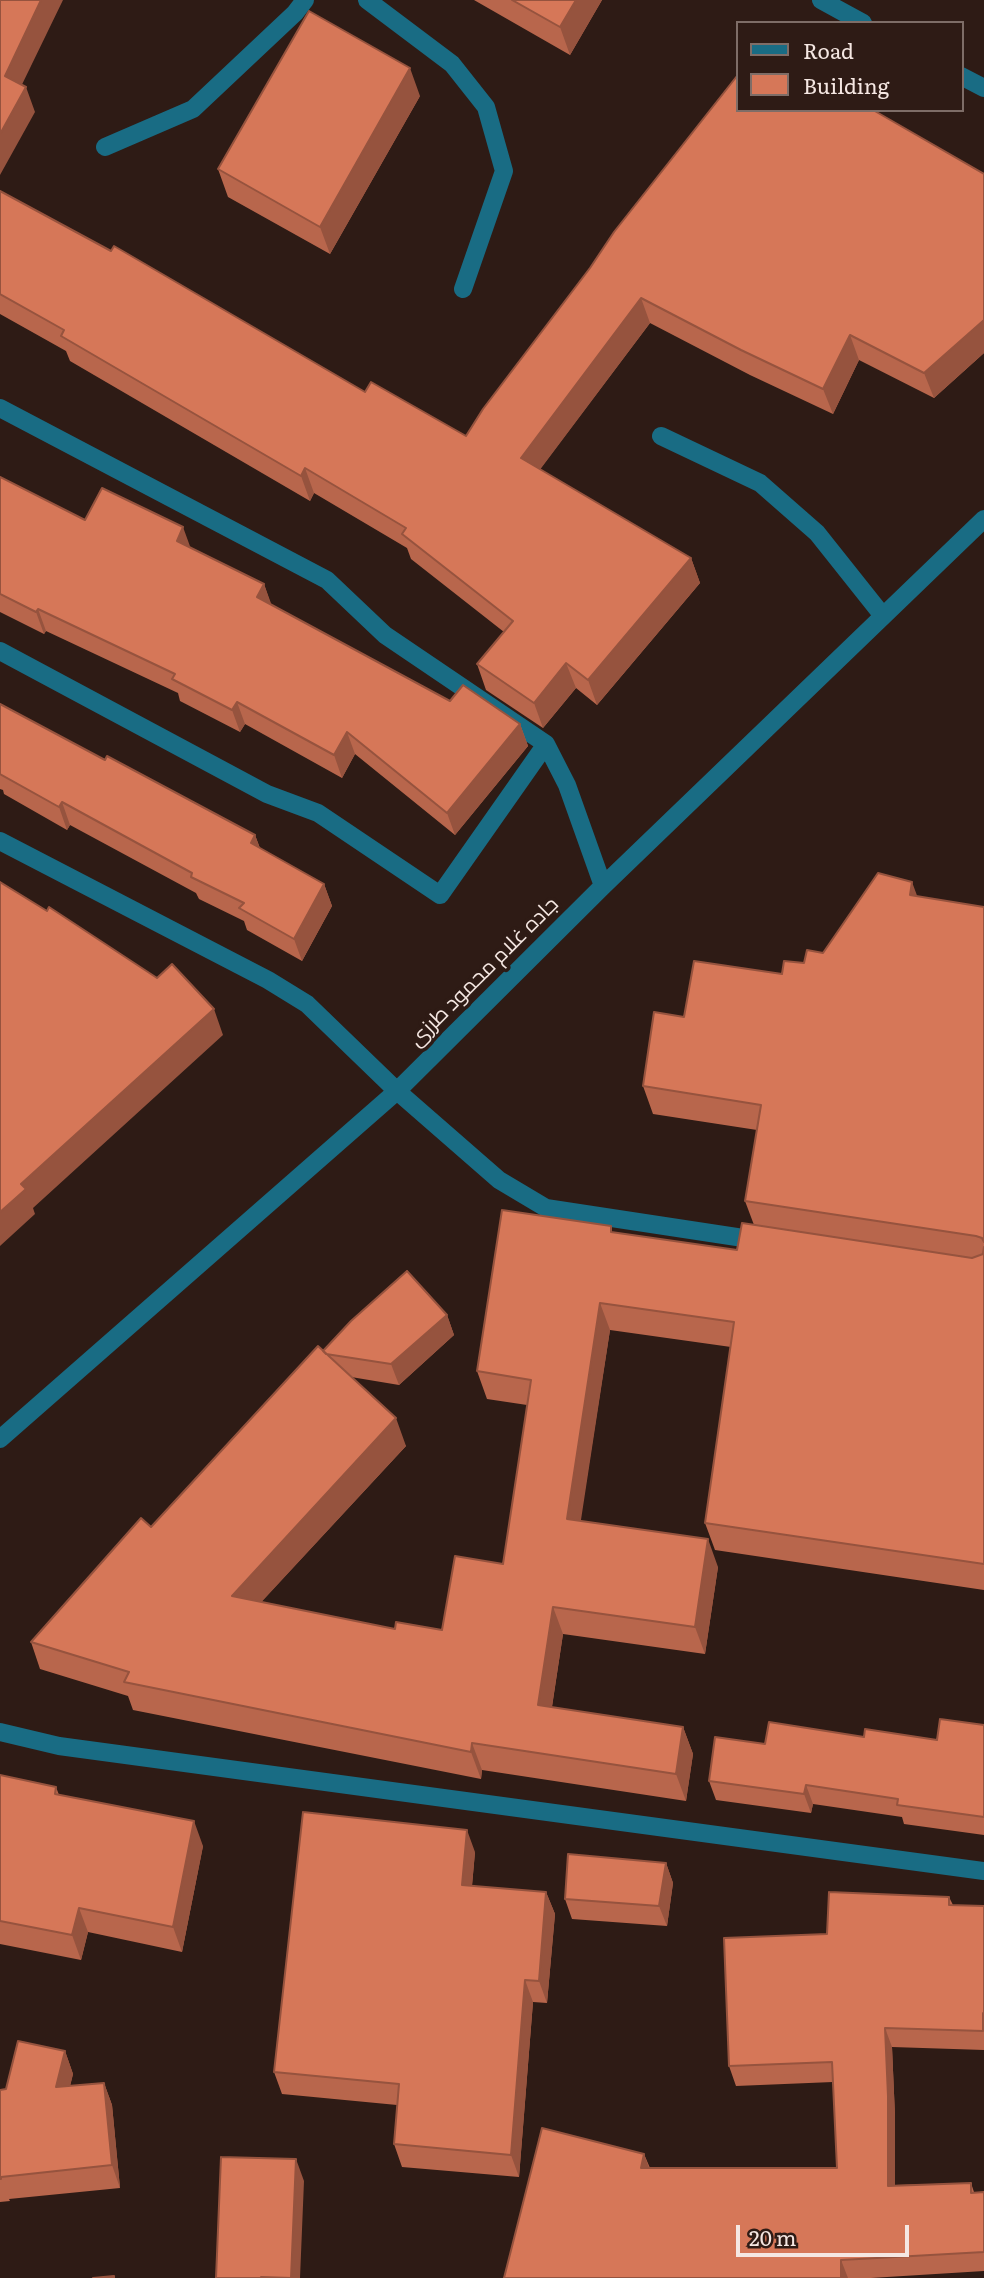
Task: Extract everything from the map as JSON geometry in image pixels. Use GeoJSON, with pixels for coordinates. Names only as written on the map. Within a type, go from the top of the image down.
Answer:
{"type":"FeatureCollection","features":[{"type":"Feature","properties":{"kind":"street"},"geometry":{"type":"LineString","coordinates":[[105,147],[193,109],[295,13],[305,0]]}},
{"type":"Feature","properties":{"kind":"street"},"geometry":{"type":"LineString","coordinates":[[367,0],[452,64],[486,107],[505,171],[463,289]]}},
{"type":"Feature","properties":{"kind":"street"},"geometry":{"type":"LineString","coordinates":[[821,0],[859,21]]}},
{"type":"Feature","properties":{"kind":"street"},"geometry":{"type":"LineString","coordinates":[[963,77],[984,88]]}},
{"type":"Feature","properties":{"kind":"street"},"geometry":{"type":"LineString","coordinates":[[0,408],[327,580],[384,635],[546,744],[567,785],[603,886]]}},
{"type":"Feature","properties":{"kind":"street"},"geometry":{"type":"LineString","coordinates":[[661,436],[760,483],[817,533],[883,616]]}},
{"type":"Feature","properties":{"kind":"street","name":"جاده غلام‌ محمود طرزی"},"geometry":{"type":"LineString","coordinates":[[0,1439],[397,1091],[603,886],[984,519]]}},
{"type":"Feature","properties":{"kind":"street"},"geometry":{"type":"LineString","coordinates":[[0,651],[267,794],[318,813],[440,895],[546,744]]}},
{"type":"Feature","properties":{"kind":"street"},"geometry":{"type":"LineString","coordinates":[[0,841],[256,974],[307,1004],[397,1091],[499,1180],[546,1208],[781,1244]]}},
{"type":"Feature","properties":{"kind":"street"},"geometry":{"type":"LineString","coordinates":[[0,1732],[59,1746],[984,1871]]}},
{"type":"Feature","properties":{"kind":"building"},"geometry":{"type":"Polygon","coordinates":[[[0,0],[41,0],[5,76],[26,87],[0,134],[0,0]]]}},
{"type":"Feature","properties":{"kind":"building"},"geometry":{"type":"Polygon","coordinates":[[[512,0],[576,0],[560,27],[512,0]]]}},
{"type":"Feature","properties":{"kind":"building"},"geometry":{"type":"Polygon","coordinates":[[[309,11],[410,68],[320,227],[218,169],[309,11]]]}},
{"type":"Feature","properties":{"kind":"building"},"geometry":{"type":"Polygon","coordinates":[[[736,77],[736,112],[876,112],[984,174],[984,320],[924,373],[850,335],[823,389],[641,298],[521,458],[691,558],[588,680],[566,663],[534,703],[477,664],[513,621],[402,534],[406,528],[305,468],[301,476],[61,336],[64,330],[0,294],[0,191],[111,251],[114,246],[365,392],[371,382],[466,436],[614,232],[736,77]]]}},
{"type":"Feature","properties":{"kind":"building"},"geometry":{"type":"Polygon","coordinates":[[[0,477],[85,520],[102,488],[183,527],[177,541],[264,584],[257,597],[450,701],[463,685],[520,724],[447,813],[347,732],[334,755],[237,702],[232,710],[172,679],[175,674],[38,609],[36,612],[0,594],[0,477]]]}},
{"type":"Feature","properties":{"kind":"building"},"geometry":{"type":"Polygon","coordinates":[[[0,704],[105,760],[107,756],[255,835],[251,843],[324,884],[294,939],[239,908],[244,903],[191,877],[192,873],[62,802],[59,807],[0,774],[0,704]]]}},
{"type":"Feature","properties":{"kind":"building"},"geometry":{"type":"Polygon","coordinates":[[[878,873],[912,882],[910,895],[984,907],[984,1242],[976,1236],[745,1201],[761,1105],[643,1086],[654,1012],[684,1017],[694,961],[782,974],[784,961],[804,963],[807,950],[823,953],[878,873]]]}},
{"type":"Feature","properties":{"kind":"building"},"geometry":{"type":"Polygon","coordinates":[[[0,882],[47,911],[49,907],[157,978],[172,964],[214,1009],[21,1184],[26,1189],[0,1212],[0,882]]]}},
{"type":"Feature","properties":{"kind":"building"},"geometry":{"type":"Polygon","coordinates":[[[502,1210],[611,1226],[611,1232],[737,1250],[742,1223],[972,1258],[983,1254],[984,1247],[984,1564],[705,1523],[734,1322],[600,1303],[567,1519],[708,1539],[695,1627],[553,1607],[538,1705],[683,1727],[676,1774],[472,1743],[471,1752],[124,1682],[129,1672],[31,1642],[141,1518],[151,1527],[318,1346],[396,1418],[232,1596],[395,1629],[396,1622],[442,1630],[455,1556],[503,1564],[531,1380],[477,1371],[502,1210]]]}},
{"type":"Feature","properties":{"kind":"building"},"geometry":{"type":"Polygon","coordinates":[[[407,1271],[447,1315],[391,1364],[326,1354],[323,1351],[351,1321],[407,1271]]]}},
{"type":"Feature","properties":{"kind":"building"},"geometry":{"type":"Polygon","coordinates":[[[940,1719],[984,1725],[984,1817],[897,1805],[898,1799],[806,1785],[804,1794],[709,1781],[715,1737],[765,1744],[769,1722],[864,1737],[865,1729],[937,1740],[940,1719]]]}},
{"type":"Feature","properties":{"kind":"building"},"geometry":{"type":"Polygon","coordinates":[[[0,1775],[56,1787],[55,1794],[194,1821],[173,1927],[79,1908],[72,1935],[0,1921],[0,1775]]]}},
{"type":"Feature","properties":{"kind":"building"},"geometry":{"type":"Polygon","coordinates":[[[303,1812],[467,1830],[462,1885],[546,1892],[539,1981],[525,1980],[511,2155],[394,2144],[399,2084],[274,2072],[303,1812]]]}},
{"type":"Feature","properties":{"kind":"building"},"geometry":{"type":"Polygon","coordinates":[[[568,1854],[666,1863],[659,1906],[565,1899],[568,1854]]]}},
{"type":"Feature","properties":{"kind":"building"},"geometry":{"type":"Polygon","coordinates":[[[829,1892],[949,1897],[949,1905],[984,1906],[983,2031],[885,2028],[888,2186],[971,2183],[971,2193],[984,2192],[984,2252],[841,2260],[841,2278],[504,2278],[542,2128],[644,2154],[641,2168],[837,2168],[832,2062],[729,2066],[724,1938],[827,1934],[829,1892]]]}},
{"type":"Feature","properties":{"kind":"building"},"geometry":{"type":"Polygon","coordinates":[[[18,2041],[65,2051],[56,2087],[104,2083],[112,2165],[0,2179],[0,2090],[6,2089],[18,2041]]]}},
{"type":"Feature","properties":{"kind":"building"},"geometry":{"type":"Polygon","coordinates":[[[221,2157],[296,2159],[291,2278],[216,2278],[221,2157]]]}}]}
